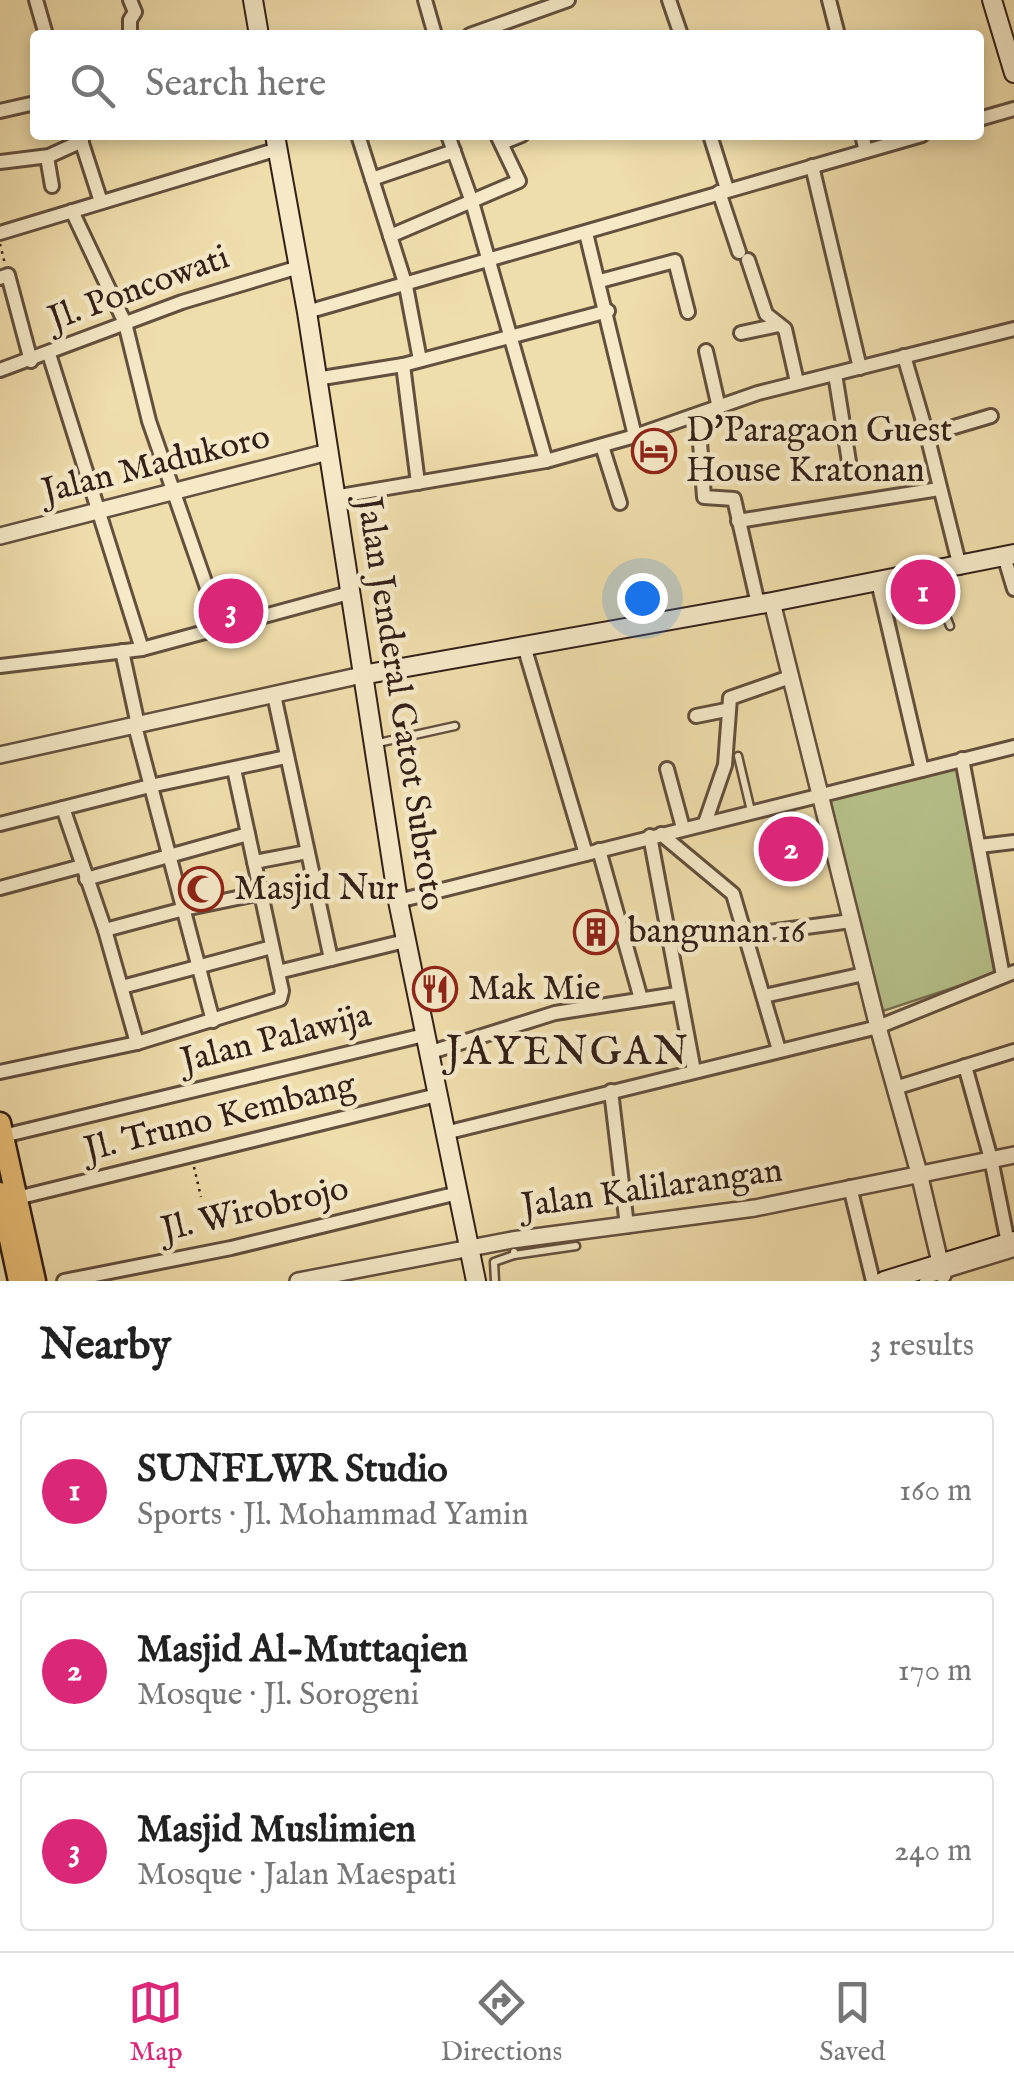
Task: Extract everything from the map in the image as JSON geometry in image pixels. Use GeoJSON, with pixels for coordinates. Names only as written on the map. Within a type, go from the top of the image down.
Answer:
{"type":"FeatureCollection","features":[{"type":"Feature","properties":{"kind":"main road"},"geometry":{"type":"LineString","coordinates":[[253,0],[258,30]]}},
{"type":"Feature","properties":{"kind":"main road"},"geometry":{"type":"LineString","coordinates":[[992,0],[1009,40],[1014,73]]}},
{"type":"Feature","properties":{"kind":"main road","name":"Jalan Jenderal Gatot Subroto"},"geometry":{"type":"LineString","coordinates":[[276,142],[307,312],[398,901],[470,1247],[471,1280]]}},
{"type":"Feature","properties":{"kind":"main road"},"geometry":{"type":"LineString","coordinates":[[362,675],[1009,555]]}},
{"type":"Feature","properties":{"kind":"main road"},"geometry":{"type":"LineString","coordinates":[[2,1130],[19,1281]]}},
{"type":"Feature","properties":{"kind":"main road"},"geometry":{"type":"LineString","coordinates":[[8,1196],[35,1281]]}},
{"type":"Feature","properties":{"kind":"main road"},"geometry":{"type":"LineString","coordinates":[[886,1281],[941,1269],[1012,1245]]}},
{"type":"Feature","properties":{"kind":"street"},"geometry":{"type":"LineString","coordinates":[[36,0],[45,30]]}},
{"type":"Feature","properties":{"kind":"street"},"geometry":{"type":"LineString","coordinates":[[130,0],[135,12],[130,30]]}},
{"type":"Feature","properties":{"kind":"street"},"geometry":{"type":"LineString","coordinates":[[425,0],[434,30]]}},
{"type":"Feature","properties":{"kind":"street"},"geometry":{"type":"LineString","coordinates":[[481,30],[529,7],[568,0]]}},
{"type":"Feature","properties":{"kind":"street"},"geometry":{"type":"LineString","coordinates":[[669,0],[678,30]]}},
{"type":"Feature","properties":{"kind":"street"},"geometry":{"type":"LineString","coordinates":[[830,0],[837,30]]}},
{"type":"Feature","properties":{"kind":"street"},"geometry":{"type":"LineString","coordinates":[[0,110],[30,104]]}},
{"type":"Feature","properties":{"kind":"street"},"geometry":{"type":"LineString","coordinates":[[984,118],[1014,109]]}},
{"type":"Feature","properties":{"kind":"street"},"geometry":{"type":"LineString","coordinates":[[0,162],[47,156],[76,140]]}},
{"type":"Feature","properties":{"kind":"street"},"geometry":{"type":"LineString","coordinates":[[81,140],[101,202]]}},
{"type":"Feature","properties":{"kind":"street"},"geometry":{"type":"LineString","coordinates":[[360,140],[406,286],[420,360]]}},
{"type":"Feature","properties":{"kind":"street"},"geometry":{"type":"LineString","coordinates":[[450,140],[490,261],[546,461]]}},
{"type":"Feature","properties":{"kind":"street"},"geometry":{"type":"LineString","coordinates":[[390,236],[520,180],[500,140]]}},
{"type":"Feature","properties":{"kind":"street"},"geometry":{"type":"LineString","coordinates":[[711,140],[743,256],[766,314],[781,324],[797,382]]}},
{"type":"Feature","properties":{"kind":"street"},"geometry":{"type":"LineString","coordinates":[[863,140],[866,150]]}},
{"type":"Feature","properties":{"kind":"street"},"geometry":{"type":"LineString","coordinates":[[307,312],[903,140]]}},
{"type":"Feature","properties":{"kind":"street"},"geometry":{"type":"LineString","coordinates":[[0,232],[276,142]]}},
{"type":"Feature","properties":{"kind":"street"},"geometry":{"type":"LineString","coordinates":[[372,180],[454,152]]}},
{"type":"Feature","properties":{"kind":"street"},"geometry":{"type":"LineString","coordinates":[[47,156],[52,186]]}},
{"type":"Feature","properties":{"kind":"street"},"geometry":{"type":"LineString","coordinates":[[812,166],[860,368]]}},
{"type":"Feature","properties":{"kind":"street"},"geometry":{"type":"LineString","coordinates":[[72,211],[125,322],[150,421],[221,628]]}},
{"type":"Feature","properties":{"kind":"street"},"geometry":{"type":"LineString","coordinates":[[586,232],[635,436]]}},
{"type":"Feature","properties":{"kind":"street"},"geometry":{"type":"LineString","coordinates":[[600,280],[675,261],[688,312]]}},
{"type":"Feature","properties":{"kind":"street","name":"Jl. Poncowati"},"geometry":{"type":"LineString","coordinates":[[0,370],[198,296],[299,267]]}},
{"type":"Feature","properties":{"kind":"street"},"geometry":{"type":"LineString","coordinates":[[4,276],[31,361]]}},
{"type":"Feature","properties":{"kind":"street"},"geometry":{"type":"LineString","coordinates":[[316,379],[403,365],[608,311]]}},
{"type":"Feature","properties":{"kind":"street"},"geometry":{"type":"LineString","coordinates":[[741,333],[781,324]]}},
{"type":"Feature","properties":{"kind":"street"},"geometry":{"type":"LineString","coordinates":[[334,497],[546,461],[797,382],[1014,329]]}},
{"type":"Feature","properties":{"kind":"street"},"geometry":{"type":"LineString","coordinates":[[706,352],[719,408]]}},
{"type":"Feature","properties":{"kind":"street"},"geometry":{"type":"LineString","coordinates":[[48,354],[142,649]]}},
{"type":"Feature","properties":{"kind":"street"},"geometry":{"type":"LineString","coordinates":[[904,356],[960,566]]}},
{"type":"Feature","properties":{"kind":"street"},"geometry":{"type":"LineString","coordinates":[[403,365],[418,483]]}},
{"type":"Feature","properties":{"kind":"street"},"geometry":{"type":"LineString","coordinates":[[835,374],[850,468]]}},
{"type":"Feature","properties":{"kind":"street"},"geometry":{"type":"LineString","coordinates":[[698,415],[704,497],[732,498],[790,678],[864,974],[920,1172],[941,1269]]}},
{"type":"Feature","properties":{"kind":"street"},"geometry":{"type":"LineString","coordinates":[[928,435],[991,416]]}},
{"type":"Feature","properties":{"kind":"street"},"geometry":{"type":"LineString","coordinates":[[602,446],[620,503]]}},
{"type":"Feature","properties":{"kind":"street","name":"Jalan Madukoro"},"geometry":{"type":"LineString","coordinates":[[0,536],[328,452]]}},
{"type":"Feature","properties":{"kind":"street"},"geometry":{"type":"LineString","coordinates":[[738,520],[939,489]]}},
{"type":"Feature","properties":{"kind":"street"},"geometry":{"type":"LineString","coordinates":[[1009,555],[1014,588]]}},
{"type":"Feature","properties":{"kind":"street"},"geometry":{"type":"LineString","coordinates":[[878,582],[922,770]]}},
{"type":"Feature","properties":{"kind":"street"},"geometry":{"type":"LineString","coordinates":[[0,666],[142,649],[349,593]]}},
{"type":"Feature","properties":{"kind":"street"},"geometry":{"type":"LineString","coordinates":[[524,646],[641,1000]]}},
{"type":"Feature","properties":{"kind":"street"},"geometry":{"type":"LineString","coordinates":[[122,651],[150,786],[213,1021]]}},
{"type":"Feature","properties":{"kind":"street"},"geometry":{"type":"LineString","coordinates":[[0,755],[362,675]]}},
{"type":"Feature","properties":{"kind":"street"},"geometry":{"type":"LineString","coordinates":[[706,823],[728,750],[726,710],[732,696],[790,678]]}},
{"type":"Feature","properties":{"kind":"street"},"geometry":{"type":"LineString","coordinates":[[274,695],[332,959]]}},
{"type":"Feature","properties":{"kind":"street"},"geometry":{"type":"LineString","coordinates":[[696,716],[726,710]]}},
{"type":"Feature","properties":{"kind":"street"},"geometry":{"type":"LineString","coordinates":[[398,901],[1014,747]]}},
{"type":"Feature","properties":{"kind":"street"},"geometry":{"type":"LineString","coordinates":[[0,824],[286,757]]}},
{"type":"Feature","properties":{"kind":"street"},"geometry":{"type":"LineString","coordinates":[[445,1133],[878,1026],[1009,974],[962,759]]}},
{"type":"Feature","properties":{"kind":"street"},"geometry":{"type":"LineString","coordinates":[[0,1072],[137,1043],[280,999],[282,991],[234,769]]}},
{"type":"Feature","properties":{"kind":"street"},"geometry":{"type":"LineString","coordinates":[[667,769],[683,828]]}},
{"type":"Feature","properties":{"kind":"street"},"geometry":{"type":"LineString","coordinates":[[64,808],[137,1043]]}},
{"type":"Feature","properties":{"kind":"street"},"geometry":{"type":"LineString","coordinates":[[0,888],[248,834]]}},
{"type":"Feature","properties":{"kind":"street"},"geometry":{"type":"LineString","coordinates":[[655,835],[729,888],[780,1050]]}},
{"type":"Feature","properties":{"kind":"street"},"geometry":{"type":"LineString","coordinates":[[655,835],[677,994],[694,1070]]}},
{"type":"Feature","properties":{"kind":"street"},"geometry":{"type":"LineString","coordinates":[[980,846],[1014,842]]}},
{"type":"Feature","properties":{"kind":"street"},"geometry":{"type":"LineString","coordinates":[[254,862],[307,852]]}},
{"type":"Feature","properties":{"kind":"street"},"geometry":{"type":"LineString","coordinates":[[105,930],[261,894]]}},
{"type":"Feature","properties":{"kind":"street"},"geometry":{"type":"LineString","coordinates":[[746,935],[851,921]]}},
{"type":"Feature","properties":{"kind":"street"},"geometry":{"type":"LineString","coordinates":[[278,972],[405,941]]}},
{"type":"Feature","properties":{"kind":"street"},"geometry":{"type":"LineString","coordinates":[[122,987],[198,964],[272,948]]}},
{"type":"Feature","properties":{"kind":"street"},"geometry":{"type":"LineString","coordinates":[[764,996],[864,974]]}},
{"type":"Feature","properties":{"kind":"street","name":"Jalan Palawija"},"geometry":{"type":"LineString","coordinates":[[2,1130],[426,1044],[555,1013],[677,994]]}},
{"type":"Feature","properties":{"kind":"street"},"geometry":{"type":"LineString","coordinates":[[895,1088],[1014,1052]]}},
{"type":"Feature","properties":{"kind":"street"},"geometry":{"type":"LineString","coordinates":[[965,1066],[1012,1245]]}},
{"type":"Feature","properties":{"kind":"street"},"geometry":{"type":"LineString","coordinates":[[611,1091],[627,1226]]}},
{"type":"Feature","properties":{"kind":"street","name":"Jl. Truno Kembang"},"geometry":{"type":"LineString","coordinates":[[8,1196],[192,1156],[437,1095]]}},
{"type":"Feature","properties":{"kind":"street","name":"Jalan Kalilarangan"},"geometry":{"type":"LineString","coordinates":[[298,1281],[470,1247],[513,1247],[755,1208],[1014,1155]]}},
{"type":"Feature","properties":{"kind":"street"},"geometry":{"type":"LineString","coordinates":[[850,1188],[873,1281]]}},
{"type":"Feature","properties":{"kind":"street","name":"Jl. Wirobrojo"},"geometry":{"type":"LineString","coordinates":[[64,1281],[247,1245],[458,1193]]}},
{"type":"Feature","properties":{"kind":"lane"},"geometry":{"type":"LineString","coordinates":[[928,572],[950,626]]}},
{"type":"Feature","properties":{"kind":"lane"},"geometry":{"type":"LineString","coordinates":[[372,744],[456,726]]}},
{"type":"Feature","properties":{"kind":"lane"},"geometry":{"type":"LineString","coordinates":[[738,756],[752,812]]}},
{"type":"Feature","properties":{"kind":"lane"},"geometry":{"type":"LineString","coordinates":[[495,1281],[494,1262],[513,1247],[576,1246]]}},
{"type":"Feature","properties":{"kind":"lane"},"geometry":{"type":"LineString","coordinates":[[923,1281],[941,1269]]}},
{"type":"Feature","properties":{"kind":"path"},"geometry":{"type":"LineString","coordinates":[[0,244],[4,276]]}},
{"type":"Feature","properties":{"kind":"path"},"geometry":{"type":"LineString","coordinates":[[192,1156],[201,1196]]}},
{"type":"Feature","properties":{"kind":"green space"},"geometry":{"type":"Polygon","coordinates":[[[959,764],[998,973],[880,1012],[830,798],[959,764]]]}},
{"type":"Feature","properties":{"kind":"place","name":"D'Paragaon Guest House Kratonan"},"geometry":{"type":"Point","coordinates":[654,451]}},
{"type":"Feature","properties":{"kind":"place","name":"SUNFLWR Studio"},"geometry":{"type":"Point","coordinates":[923,592]}},
{"type":"Feature","properties":{"kind":"place","name":"Masjid Muslimien"},"geometry":{"type":"Point","coordinates":[231,611]}},
{"type":"Feature","properties":{"kind":"place","name":"Masjid Al-Muttaqien"},"geometry":{"type":"Point","coordinates":[791,849]}},
{"type":"Feature","properties":{"kind":"place","name":"Masjid Nur"},"geometry":{"type":"Point","coordinates":[201,889]}},
{"type":"Feature","properties":{"kind":"place","name":"bangunan 16"},"geometry":{"type":"Point","coordinates":[596,932]}},
{"type":"Feature","properties":{"kind":"place","name":"Mak Mie"},"geometry":{"type":"Point","coordinates":[435,989]}},
{"type":"Feature","properties":{"kind":"district","name":"JAYENGAN"},"geometry":{"type":"Point","coordinates":[568,1053]}}]}
